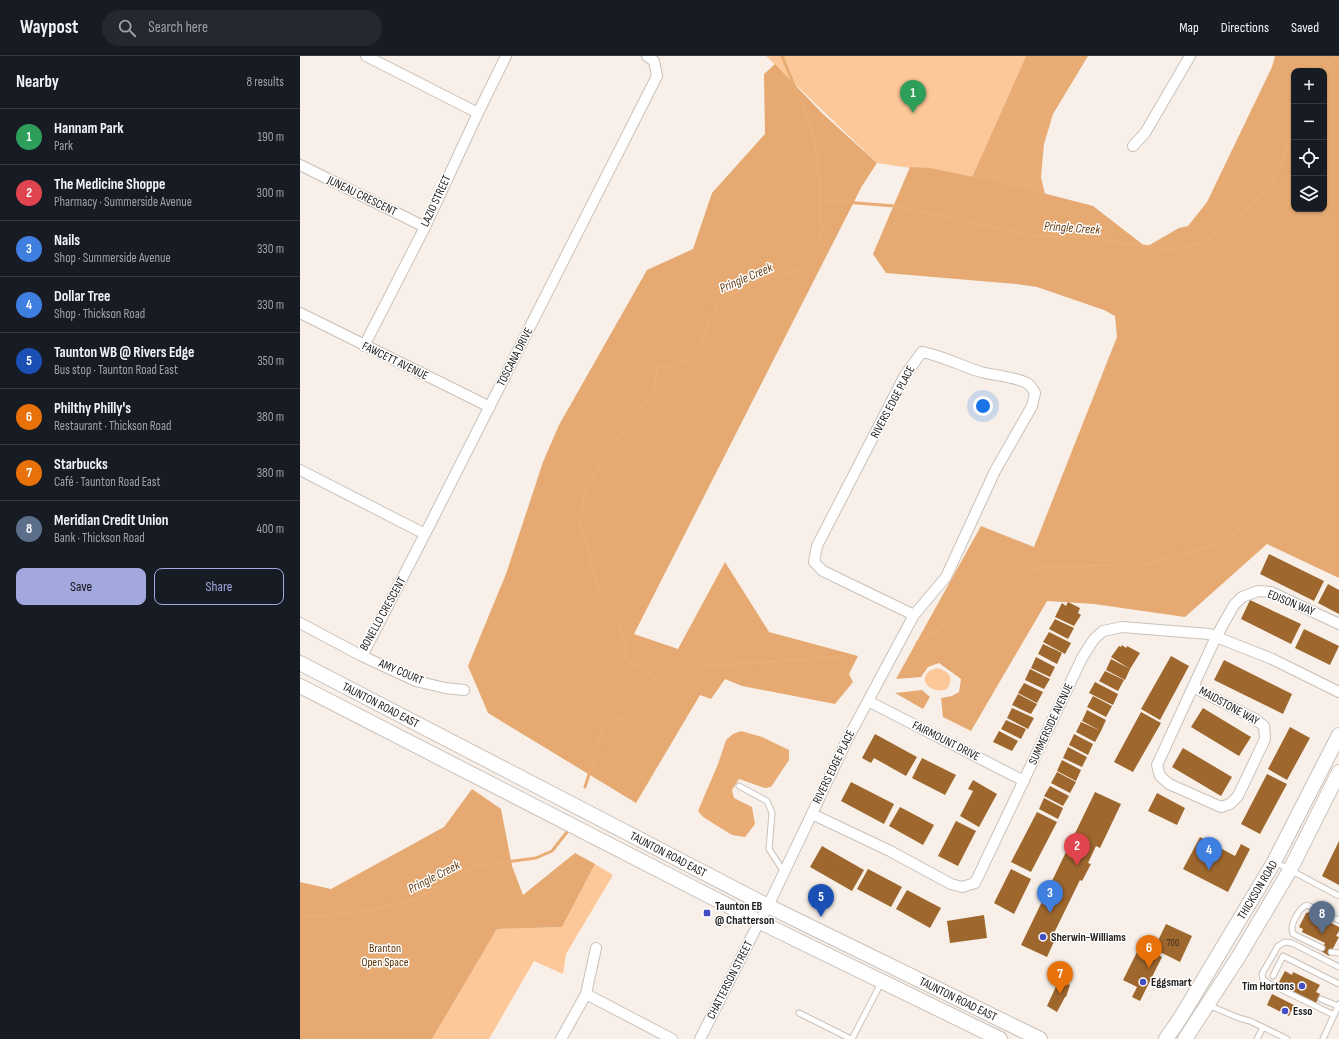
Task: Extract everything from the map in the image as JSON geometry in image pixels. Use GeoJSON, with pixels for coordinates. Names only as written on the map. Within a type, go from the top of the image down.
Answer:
{"type":"FeatureCollection","features":[{"type":"Feature","properties":{"kind":"main road","name":"TAUNTON ROAD EAST"},"geometry":{"type":"LineString","coordinates":[[300,663],[411,722],[768,906],[1040,1039]]}},
{"type":"Feature","properties":{"kind":"main road"},"geometry":{"type":"LineString","coordinates":[[324,698],[333,680]]}},
{"type":"Feature","properties":{"kind":"main road","name":"TAUNTON ROAD EAST"},"geometry":{"type":"LineString","coordinates":[[300,686],[760,922],[992,1037]]}},
{"type":"Feature","properties":{"kind":"main road"},"geometry":{"type":"LineString","coordinates":[[403,738],[411,722]]}},
{"type":"Feature","properties":{"kind":"main road","name":"THICKSON ROAD"},"geometry":{"type":"LineString","coordinates":[[1166,1039],[1181,1017],[1274,862],[1339,735]]}},
{"type":"Feature","properties":{"kind":"main road","name":"THICKSON ROAD"},"geometry":{"type":"LineString","coordinates":[[1184,1039],[1238,956],[1290,870],[1339,772]]}},
{"type":"Feature","properties":{"kind":"main road"},"geometry":{"type":"LineString","coordinates":[[1158,1039],[1181,1017]]}},
{"type":"Feature","properties":{"kind":"street"},"geometry":{"type":"LineString","coordinates":[[366,56],[478,113]]}},
{"type":"Feature","properties":{"kind":"street","name":"LAZIO STREET"},"geometry":{"type":"LineString","coordinates":[[364,346],[425,227],[506,56]]}},
{"type":"Feature","properties":{"kind":"street","name":"TOSCANA DRIVE"},"geometry":{"type":"LineString","coordinates":[[426,534],[657,76],[654,61],[647,56]]}},
{"type":"Feature","properties":{"kind":"street"},"geometry":{"type":"LineString","coordinates":[[1133,146],[1145,133],[1190,56]]}},
{"type":"Feature","properties":{"kind":"street","name":"JUNEAU CRESCENT"},"geometry":{"type":"LineString","coordinates":[[300,166],[425,227]]}},
{"type":"Feature","properties":{"kind":"street","name":"FAWCETT AVENUE"},"geometry":{"type":"LineString","coordinates":[[300,313],[490,407]]}},
{"type":"Feature","properties":{"kind":"street","name":"RIVERS EDGE PLACE"},"geometry":{"type":"LineString","coordinates":[[760,922],[847,740],[868,700],[914,615],[946,577],[995,471],[1032,406],[1035,393],[1028,384],[1010,378],[982,372],[944,358],[922,352],[905,375],[818,546],[814,562],[823,571],[914,615]]}},
{"type":"Feature","properties":{"kind":"street"},"geometry":{"type":"LineString","coordinates":[[300,470],[426,534]]}},
{"type":"Feature","properties":{"kind":"street","name":"BONELLO CRESCENT"},"geometry":{"type":"LineString","coordinates":[[300,623],[362,656],[426,534]]}},
{"type":"Feature","properties":{"kind":"street","name":"EDISON WAY"},"geometry":{"type":"LineString","coordinates":[[1216,637],[1234,605],[1242,597],[1258,591],[1270,592],[1339,624]]}},
{"type":"Feature","properties":{"kind":"street","name":"SUMMERSIDE AVENUE"},"geometry":{"type":"LineString","coordinates":[[812,814],[890,851],[951,884],[962,887],[975,883],[1082,658],[1094,638],[1103,631],[1122,627],[1209,634],[1272,659],[1339,692]]}},
{"type":"Feature","properties":{"kind":"street","name":"MAIDSTONE WAY"},"geometry":{"type":"LineString","coordinates":[[1193,687],[1255,719],[1264,726],[1266,739],[1238,796],[1230,804],[1220,807],[1169,784],[1160,776],[1157,765],[1216,637]]}},
{"type":"Feature","properties":{"kind":"street","name":"AMY COURT"},"geometry":{"type":"LineString","coordinates":[[362,656],[416,681],[445,688],[464,690]]}},
{"type":"Feature","properties":{"kind":"street","name":"FAIRMOUNT DRIVE"},"geometry":{"type":"LineString","coordinates":[[868,700],[1024,781]]}},
{"type":"Feature","properties":{"kind":"street","name":"CHATTERSON STREET"},"geometry":{"type":"LineString","coordinates":[[700,1039],[760,922]]}},
{"type":"Feature","properties":{"kind":"street"},"geometry":{"type":"LineString","coordinates":[[561,1039],[586,994],[596,948]]}},
{"type":"Feature","properties":{"kind":"street"},"geometry":{"type":"LineString","coordinates":[[586,994],[672,1039]]}},
{"type":"Feature","properties":{"kind":"lane"},"geometry":{"type":"LineString","coordinates":[[739,786],[767,801],[772,813],[769,849],[784,872]]}},
{"type":"Feature","properties":{"kind":"lane"},"geometry":{"type":"LineString","coordinates":[[1274,862],[1339,896]]}},
{"type":"Feature","properties":{"kind":"lane"},"geometry":{"type":"LineString","coordinates":[[1322,948],[1293,934],[1291,930],[1292,926],[1300,910],[1307,905],[1339,920]]}},
{"type":"Feature","properties":{"kind":"lane"},"geometry":{"type":"LineString","coordinates":[[1334,1015],[1268,983],[1263,979],[1262,974],[1278,946],[1285,942],[1292,943],[1339,968]]}},
{"type":"Feature","properties":{"kind":"lane"},"geometry":{"type":"LineString","coordinates":[[1331,952],[1339,953]]}},
{"type":"Feature","properties":{"kind":"lane"},"geometry":{"type":"LineString","coordinates":[[1272,976],[1283,956],[1339,984]]}},
{"type":"Feature","properties":{"kind":"lane"},"geometry":{"type":"LineString","coordinates":[[798,1013],[852,1039],[882,982]]}},
{"type":"Feature","properties":{"kind":"lane"},"geometry":{"type":"LineString","coordinates":[[1321,998],[1338,1005],[1323,1039]]}},
{"type":"Feature","properties":{"kind":"lane"},"geometry":{"type":"LineString","coordinates":[[1207,1005],[1250,1021],[1287,1039]]}},
{"type":"Feature","properties":{"kind":"lane"},"geometry":{"type":"LineString","coordinates":[[1257,1039],[1263,1027]]}},
{"type":"Feature","properties":{"kind":"shaded area"},"geometry":{"type":"Polygon","coordinates":[[[766,56],[1026,56],[972,177],[877,163],[766,56]]]}},
{"type":"Feature","properties":{"kind":"shaded area"},"geometry":{"type":"Polygon","coordinates":[[[1026,56],[1088,56],[1053,114],[1044,144],[1041,177],[1045,194],[972,177],[1026,56]]]}},
{"type":"Feature","properties":{"kind":"shaded area"},"geometry":{"type":"Polygon","coordinates":[[[938,668],[945,671],[950,676],[950,682],[947,689],[932,689],[926,683],[925,676],[928,672],[938,668]]]}},
{"type":"Feature","properties":{"kind":"shaded area"},"geometry":{"type":"Polygon","coordinates":[[[741,731],[762,737],[789,750],[789,760],[771,787],[765,788],[739,779],[732,790],[734,798],[752,807],[755,824],[745,837],[732,835],[703,817],[698,811],[718,764],[726,740],[733,734],[741,731]]]}},
{"type":"Feature","properties":{"kind":"shaded area"},"geometry":{"type":"Polygon","coordinates":[[[595,864],[613,875],[566,954],[563,974],[534,961],[489,1039],[432,1039],[497,929],[562,927],[595,864]]]}},
{"type":"Feature","properties":{"kind":"green space"},"geometry":{"type":"Polygon","coordinates":[[[1275,56],[1339,56],[1339,578],[1267,544],[1185,617],[1094,604],[1047,601],[971,731],[943,717],[941,698],[952,696],[959,692],[961,679],[939,663],[928,667],[921,677],[896,679],[981,526],[1034,547],[1117,337],[1115,316],[1104,310],[1037,287],[886,273],[873,254],[910,167],[930,168],[1016,186],[1093,206],[1146,247],[1179,228],[1188,226],[1207,202],[1272,67],[1275,56]]]}},
{"type":"Feature","properties":{"kind":"green space"},"geometry":{"type":"Polygon","coordinates":[[[775,64],[822,113],[877,163],[862,186],[634,634],[678,649],[725,562],[769,632],[858,656],[849,674],[853,682],[835,704],[742,686],[725,679],[711,699],[700,695],[636,803],[488,713],[468,666],[506,574],[543,462],[559,425],[647,270],[693,249],[712,193],[765,134],[764,74],[775,64]]]}},
{"type":"Feature","properties":{"kind":"green space"},"geometry":{"type":"Polygon","coordinates":[[[922,690],[930,697],[923,709],[895,693],[922,690]]]}},
{"type":"Feature","properties":{"kind":"green space","name":"Branton Open Space"},"geometry":{"type":"Polygon","coordinates":[[[472,789],[501,809],[512,866],[523,895],[575,853],[595,864],[562,927],[497,929],[432,1039],[300,1039],[300,882],[331,889],[444,827],[472,789]]]}},
{"type":"Feature","properties":{"kind":"building"},"geometry":{"type":"Polygon","coordinates":[[[1269,554],[1324,581],[1314,601],[1260,574],[1269,554]]]}},
{"type":"Feature","properties":{"kind":"building"},"geometry":{"type":"Polygon","coordinates":[[[1328,584],[1339,590],[1339,614],[1318,603],[1328,584]]]}},
{"type":"Feature","properties":{"kind":"building"},"geometry":{"type":"Polygon","coordinates":[[[1250,600],[1301,624],[1291,644],[1241,619],[1250,600]]]}},
{"type":"Feature","properties":{"kind":"building"},"geometry":{"type":"Polygon","coordinates":[[[1068,602],[1080,608],[1078,613],[1081,615],[1074,626],[1055,617],[1062,603],[1066,606],[1068,602]]]}},
{"type":"Feature","properties":{"kind":"building"},"geometry":{"type":"Polygon","coordinates":[[[1055,619],[1074,628],[1068,639],[1049,629],[1055,619]]]}},
{"type":"Feature","properties":{"kind":"building"},"geometry":{"type":"Polygon","coordinates":[[[1304,629],[1339,646],[1330,665],[1295,648],[1304,629]]]}},
{"type":"Feature","properties":{"kind":"building"},"geometry":{"type":"Polygon","coordinates":[[[1049,632],[1071,643],[1065,654],[1043,642],[1049,632]]]}},
{"type":"Feature","properties":{"kind":"building"},"geometry":{"type":"Polygon","coordinates":[[[1043,644],[1062,653],[1057,664],[1038,654],[1043,644]]]}},
{"type":"Feature","properties":{"kind":"building"},"geometry":{"type":"Polygon","coordinates":[[[1122,645],[1140,653],[1130,669],[1111,657],[1119,646],[1121,647],[1122,645]]]}},
{"type":"Feature","properties":{"kind":"building"},"geometry":{"type":"Polygon","coordinates":[[[1171,656],[1189,666],[1160,720],[1141,709],[1171,656]]]}},
{"type":"Feature","properties":{"kind":"building"},"geometry":{"type":"Polygon","coordinates":[[[1036,657],[1055,667],[1050,677],[1031,668],[1036,657]]]}},
{"type":"Feature","properties":{"kind":"building"},"geometry":{"type":"Polygon","coordinates":[[[1111,659],[1130,669],[1125,680],[1106,670],[1111,659]]]}},
{"type":"Feature","properties":{"kind":"building"},"geometry":{"type":"Polygon","coordinates":[[[1224,660],[1292,694],[1283,714],[1214,680],[1224,660]]]}},
{"type":"Feature","properties":{"kind":"building"},"geometry":{"type":"Polygon","coordinates":[[[1030,669],[1050,679],[1044,689],[1025,680],[1030,669]]]}},
{"type":"Feature","properties":{"kind":"building"},"geometry":{"type":"Polygon","coordinates":[[[1105,671],[1124,680],[1118,691],[1099,681],[1105,671]]]}},
{"type":"Feature","properties":{"kind":"building"},"geometry":{"type":"Polygon","coordinates":[[[1095,682],[1118,694],[1113,705],[1089,693],[1095,682]]]}},
{"type":"Feature","properties":{"kind":"building"},"geometry":{"type":"Polygon","coordinates":[[[1024,683],[1043,692],[1037,703],[1018,693],[1024,683]]]}},
{"type":"Feature","properties":{"kind":"building"},"geometry":{"type":"Polygon","coordinates":[[[1018,694],[1037,704],[1031,714],[1012,705],[1018,694]]]}},
{"type":"Feature","properties":{"kind":"building"},"geometry":{"type":"Polygon","coordinates":[[[1093,696],[1112,706],[1106,717],[1087,707],[1093,696]]]}},
{"type":"Feature","properties":{"kind":"building"},"geometry":{"type":"Polygon","coordinates":[[[1012,708],[1034,718],[1028,729],[1007,718],[1012,708]]]}},
{"type":"Feature","properties":{"kind":"building"},"geometry":{"type":"Polygon","coordinates":[[[1203,708],[1251,737],[1239,756],[1191,727],[1203,708]]]}},
{"type":"Feature","properties":{"kind":"building"},"geometry":{"type":"Polygon","coordinates":[[[1087,710],[1106,720],[1101,731],[1082,721],[1087,710]]]}},
{"type":"Feature","properties":{"kind":"building"},"geometry":{"type":"Polygon","coordinates":[[[1141,712],[1161,723],[1133,772],[1114,762],[1141,712]]]}},
{"type":"Feature","properties":{"kind":"building"},"geometry":{"type":"Polygon","coordinates":[[[1006,720],[1026,729],[1021,739],[1001,729],[1006,720]]]}},
{"type":"Feature","properties":{"kind":"building"},"geometry":{"type":"Polygon","coordinates":[[[1081,722],[1101,731],[1095,742],[1076,732],[1081,722]]]}},
{"type":"Feature","properties":{"kind":"building"},"geometry":{"type":"Polygon","coordinates":[[[1290,727],[1310,738],[1287,780],[1268,769],[1290,727]]]}},
{"type":"Feature","properties":{"kind":"building"},"geometry":{"type":"Polygon","coordinates":[[[999,731],[1018,741],[1012,751],[993,742],[999,731]]]}},
{"type":"Feature","properties":{"kind":"building"},"geometry":{"type":"Polygon","coordinates":[[[875,734],[917,757],[906,776],[874,758],[871,763],[862,758],[875,734]]]}},
{"type":"Feature","properties":{"kind":"building"},"geometry":{"type":"Polygon","coordinates":[[[1074,734],[1093,744],[1088,755],[1069,745],[1074,734]]]}},
{"type":"Feature","properties":{"kind":"building"},"geometry":{"type":"Polygon","coordinates":[[[1068,747],[1087,757],[1082,767],[1063,758],[1068,747]]]}},
{"type":"Feature","properties":{"kind":"building"},"geometry":{"type":"Polygon","coordinates":[[[1183,748],[1232,777],[1221,796],[1172,767],[1183,748]]]}},
{"type":"Feature","properties":{"kind":"building"},"geometry":{"type":"Polygon","coordinates":[[[922,758],[956,775],[945,795],[912,778],[922,758]]]}},
{"type":"Feature","properties":{"kind":"building"},"geometry":{"type":"Polygon","coordinates":[[[1062,760],[1081,770],[1076,781],[1057,771],[1062,760]]]}},
{"type":"Feature","properties":{"kind":"building"},"geometry":{"type":"Polygon","coordinates":[[[1057,772],[1076,782],[1070,793],[1051,783],[1057,772]]]}},
{"type":"Feature","properties":{"kind":"building"},"geometry":{"type":"Polygon","coordinates":[[[1267,774],[1287,784],[1260,834],[1241,824],[1267,774]]]}},
{"type":"Feature","properties":{"kind":"building"},"geometry":{"type":"Polygon","coordinates":[[[973,780],[997,794],[979,827],[960,816],[973,791],[968,789],[973,780]]]}},
{"type":"Feature","properties":{"kind":"building"},"geometry":{"type":"Polygon","coordinates":[[[851,782],[894,804],[884,824],[841,801],[851,782]]]}},
{"type":"Feature","properties":{"kind":"building"},"geometry":{"type":"Polygon","coordinates":[[[1050,786],[1069,796],[1063,806],[1044,796],[1050,786]]]}},
{"type":"Feature","properties":{"kind":"building"},"geometry":{"type":"Polygon","coordinates":[[[1095,792],[1121,804],[1100,848],[1096,846],[1088,863],[1091,864],[1082,881],[1080,880],[1054,933],[1057,935],[1047,957],[1021,945],[1095,792]]]}},
{"type":"Feature","properties":{"kind":"building"},"geometry":{"type":"Polygon","coordinates":[[[1157,793],[1185,808],[1177,825],[1148,811],[1157,793]]]}},
{"type":"Feature","properties":{"kind":"building"},"geometry":{"type":"Polygon","coordinates":[[[1044,798],[1063,808],[1058,819],[1039,809],[1044,798]]]}},
{"type":"Feature","properties":{"kind":"building"},"geometry":{"type":"Polygon","coordinates":[[[900,807],[934,825],[923,845],[889,826],[900,807]]]}},
{"type":"Feature","properties":{"kind":"building"},"geometry":{"type":"Polygon","coordinates":[[[1037,812],[1057,822],[1031,872],[1011,862],[1037,812]]]}},
{"type":"Feature","properties":{"kind":"building"},"geometry":{"type":"Polygon","coordinates":[[[956,821],[976,831],[958,866],[938,856],[956,821]]]}},
{"type":"Feature","properties":{"kind":"building"},"geometry":{"type":"Polygon","coordinates":[[[1200,837],[1235,856],[1241,844],[1250,849],[1228,892],[1183,869],[1200,837]]]}},
{"type":"Feature","properties":{"kind":"building"},"geometry":{"type":"Polygon","coordinates":[[[1339,841],[1339,885],[1322,876],[1339,841]]]}},
{"type":"Feature","properties":{"kind":"building"},"geometry":{"type":"Polygon","coordinates":[[[822,846],[864,870],[852,891],[810,867],[822,846]]]}},
{"type":"Feature","properties":{"kind":"building"},"geometry":{"type":"Polygon","coordinates":[[[868,869],[902,887],[891,907],[857,889],[868,869]]]}},
{"type":"Feature","properties":{"kind":"building"},"geometry":{"type":"Polygon","coordinates":[[[1011,869],[1031,879],[1014,914],[994,903],[1011,869]]]}},
{"type":"Feature","properties":{"kind":"building"},"geometry":{"type":"Polygon","coordinates":[[[907,890],[941,908],[930,928],[896,909],[907,890]]]}},
{"type":"Feature","properties":{"kind":"building"},"geometry":{"type":"Polygon","coordinates":[[[1310,912],[1339,927],[1339,931],[1336,936],[1339,937],[1329,956],[1321,951],[1325,943],[1302,932],[1303,929],[1299,927],[1306,913],[1310,912]]]}},
{"type":"Feature","properties":{"kind":"building"},"geometry":{"type":"Polygon","coordinates":[[[984,915],[987,938],[950,943],[947,921],[984,915]]]}},
{"type":"Feature","properties":{"kind":"building"},"geometry":{"type":"Polygon","coordinates":[[[1166,924],[1192,936],[1180,962],[1154,949],[1166,924]]]}},
{"type":"Feature","properties":{"kind":"building"},"geometry":{"type":"Polygon","coordinates":[[[1140,946],[1162,957],[1140,1001],[1132,997],[1137,987],[1123,980],[1140,946]]]}},
{"type":"Feature","properties":{"kind":"building","name":"Tim Hortons"},"geometry":{"type":"Polygon","coordinates":[[[1285,971],[1292,975],[1293,972],[1320,985],[1316,992],[1320,994],[1316,1003],[1284,987],[1284,985],[1279,982],[1285,971]]]}},
{"type":"Feature","properties":{"kind":"building"},"geometry":{"type":"Polygon","coordinates":[[[1059,980],[1070,985],[1066,997],[1057,1012],[1047,1006],[1059,980]]]}},
{"type":"Feature","properties":{"kind":"building","name":"Esso"},"geometry":{"type":"Polygon","coordinates":[[[1272,994],[1294,1005],[1289,1016],[1267,1005],[1272,994]]]}},
{"type":"Feature","properties":{"kind":"waterway","name":"Pringle Creek"},"geometry":{"type":"LineString","coordinates":[[661,690],[650,672],[627,661],[620,621],[598,590],[585,537],[580,525],[585,490],[613,444],[654,392],[657,367],[676,366],[696,355],[718,301],[762,280],[800,269],[822,234],[818,160],[810,124],[782,56]]}},
{"type":"Feature","properties":{"kind":"waterway","name":"Pringle Creek"},"geometry":{"type":"LineString","coordinates":[[1327,68],[1336,56]]}},
{"type":"Feature","properties":{"kind":"waterway","name":"Pringle Creek"},"geometry":{"type":"LineString","coordinates":[[820,200],[894,206],[1034,236],[1083,237],[1170,250],[1202,243],[1246,210],[1273,181],[1291,139]]}},
{"type":"Feature","properties":{"kind":"waterway"},"geometry":{"type":"LineString","coordinates":[[917,643],[949,622],[990,583],[1043,566],[1143,565],[1218,544],[1260,515]]}},
{"type":"Feature","properties":{"kind":"waterway"},"geometry":{"type":"LineString","coordinates":[[585,787],[604,727],[635,711],[693,667],[837,657]]}},
{"type":"Feature","properties":{"kind":"waterway","name":"Pringle Creek"},"geometry":{"type":"LineString","coordinates":[[300,915],[317,917],[379,909],[417,898],[476,866],[536,858],[552,851],[567,832]]}},
{"type":"Feature","properties":{"kind":"place","name":"Hannam Park"},"geometry":{"type":"Point","coordinates":[913,113]}},
{"type":"Feature","properties":{"kind":"place","name":"The Medicine Shoppe"},"geometry":{"type":"Point","coordinates":[1077,866]}},
{"type":"Feature","properties":{"kind":"place","name":"Dollar Tree"},"geometry":{"type":"Point","coordinates":[1209,870]}},
{"type":"Feature","properties":{"kind":"place","name":"Taunton EB @ Chatterson"},"geometry":{"type":"Point","coordinates":[707,913]}},
{"type":"Feature","properties":{"kind":"place","name":"Nails"},"geometry":{"type":"Point","coordinates":[1050,913]}},
{"type":"Feature","properties":{"kind":"place","name":"Taunton WB @ Rivers Edge"},"geometry":{"type":"Point","coordinates":[821,917]}},
{"type":"Feature","properties":{"kind":"place","name":"Meridian Credit Union"},"geometry":{"type":"Point","coordinates":[1322,934]}},
{"type":"Feature","properties":{"kind":"place","name":"Sherwin-Williams"},"geometry":{"type":"Point","coordinates":[1043,937]}},
{"type":"Feature","properties":{"kind":"place","name":"Philthy Philly's"},"geometry":{"type":"Point","coordinates":[1149,968]}},
{"type":"Feature","properties":{"kind":"place","name":"Eggsmart"},"geometry":{"type":"Point","coordinates":[1143,982]}},
{"type":"Feature","properties":{"kind":"place","name":"Tim Hortons"},"geometry":{"type":"Point","coordinates":[1302,986]}},
{"type":"Feature","properties":{"kind":"place","name":"Starbucks"},"geometry":{"type":"Point","coordinates":[1060,994]}},
{"type":"Feature","properties":{"kind":"place","name":"Esso"},"geometry":{"type":"Point","coordinates":[1285,1011]}}]}
